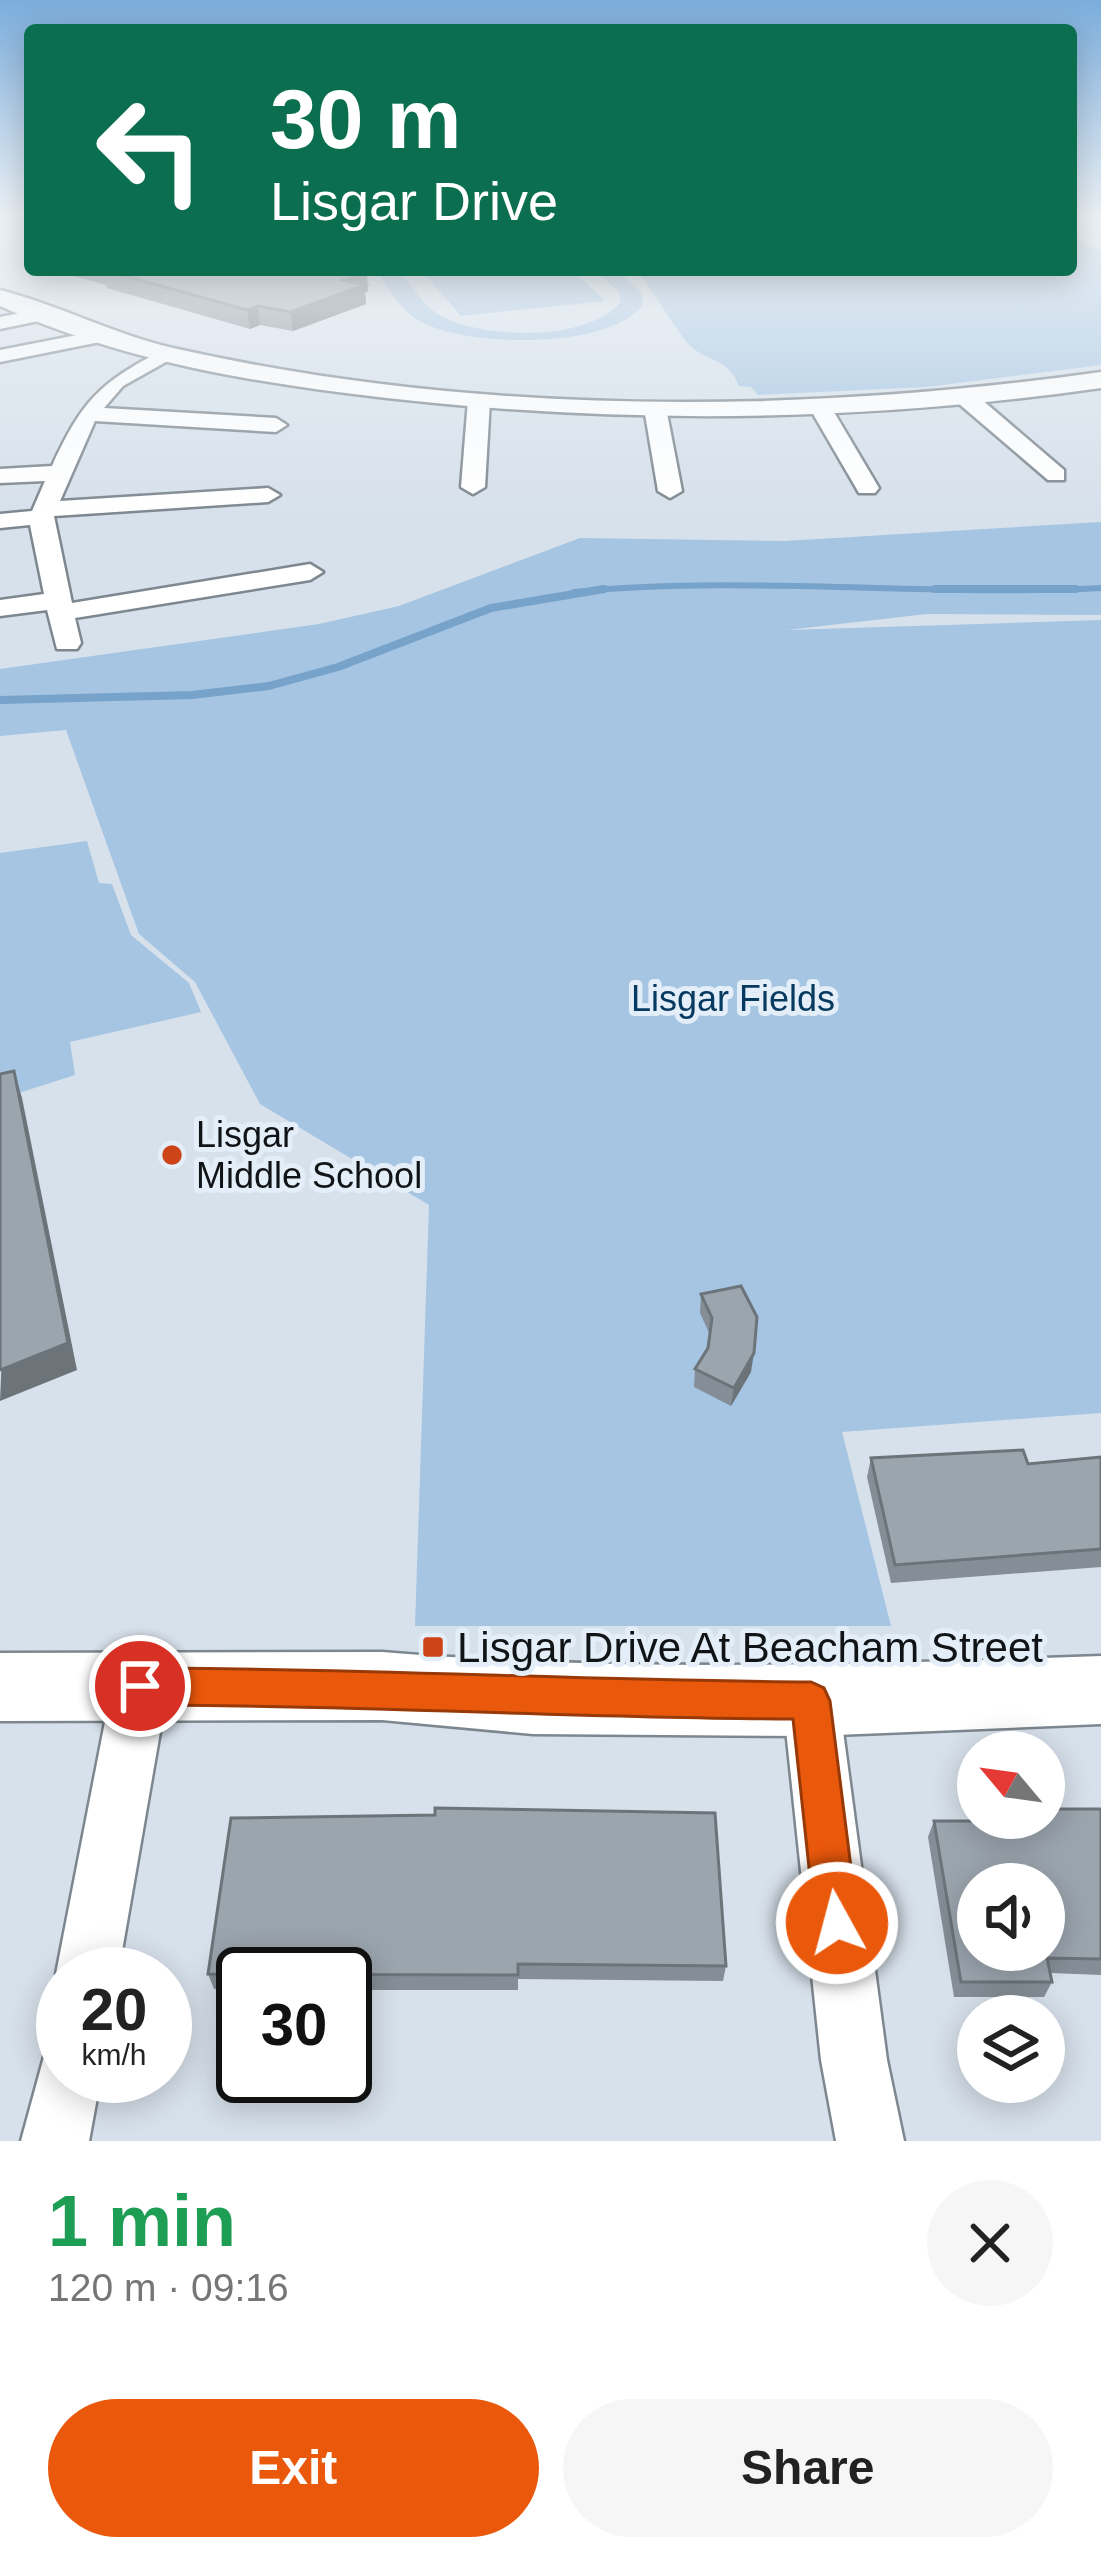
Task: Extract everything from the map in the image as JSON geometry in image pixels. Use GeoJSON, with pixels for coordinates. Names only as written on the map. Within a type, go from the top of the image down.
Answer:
{"type":"FeatureCollection","features":[{"type":"Feature","properties":{"kind":"street"},"geometry":{"type":"LineString","coordinates":[[0,323],[36,316]]}},
{"type":"Feature","properties":{"kind":"street"},"geometry":{"type":"LineString","coordinates":[[44,316],[170,354],[325,382],[479,400],[656,408],[820,407],[966,398],[1099,382]]}},
{"type":"Feature","properties":{"kind":"street"},"geometry":{"type":"LineString","coordinates":[[0,356],[103,336]]}},
{"type":"Feature","properties":{"kind":"street"},"geometry":{"type":"LineString","coordinates":[[67,643],[43,513],[87,413],[128,373],[170,354]]}},
{"type":"Feature","properties":{"kind":"street"},"geometry":{"type":"LineString","coordinates":[[966,398],[1056,475]]}},
{"type":"Feature","properties":{"kind":"street"},"geometry":{"type":"LineString","coordinates":[[473,487],[479,400]]}},
{"type":"Feature","properties":{"kind":"street"},"geometry":{"type":"LineString","coordinates":[[820,407],[867,488]]}},
{"type":"Feature","properties":{"kind":"street"},"geometry":{"type":"LineString","coordinates":[[656,408],[670,491]]}},
{"type":"Feature","properties":{"kind":"street"},"geometry":{"type":"LineString","coordinates":[[87,413],[276,424]]}},
{"type":"Feature","properties":{"kind":"street"},"geometry":{"type":"LineString","coordinates":[[0,476],[60,473]]}},
{"type":"Feature","properties":{"kind":"street"},"geometry":{"type":"LineString","coordinates":[[0,521],[43,513],[268,495]]}},
{"type":"Feature","properties":{"kind":"street"},"geometry":{"type":"LineString","coordinates":[[0,608],[62,606],[310,572]]}},
{"type":"Feature","properties":{"kind":"street"},"geometry":{"type":"LineString","coordinates":[[92,1947],[140,1686]]}},
{"type":"Feature","properties":{"kind":"street"},"geometry":{"type":"LineString","coordinates":[[0,1687],[382,1686],[533,1699],[811,1701],[1101,1690]]}},
{"type":"Feature","properties":{"kind":"street"},"geometry":{"type":"LineString","coordinates":[[811,1701],[854,2060],[870,2141]]}},
{"type":"Feature","properties":{"kind":"street"},"geometry":{"type":"LineString","coordinates":[[56,2141],[63,2103]]}},
{"type":"Feature","properties":{"kind":"green space"},"geometry":{"type":"Polygon","coordinates":[[[412,316],[443,316],[484,330],[535,333],[603,316],[630,316],[600,330],[535,340],[467,336],[412,316]]]}},
{"type":"Feature","properties":{"kind":"green space"},"geometry":{"type":"Polygon","coordinates":[[[669,316],[1101,316],[1101,365],[926,387],[758,395],[751,387],[739,386],[726,367],[689,345],[669,316]]]}},
{"type":"Feature","properties":{"kind":"green space","name":"Lisgar Fields"},"geometry":{"type":"Polygon","coordinates":[[[1101,522],[1101,615],[927,614],[787,630],[1101,620],[1101,1413],[842,1432],[891,1626],[415,1626],[429,1205],[260,1104],[195,982],[139,934],[66,730],[0,736],[0,669],[319,624],[399,606],[580,538],[785,541],[1101,522]]]}},
{"type":"Feature","properties":{"kind":"green space"},"geometry":{"type":"Polygon","coordinates":[[[87,841],[99,883],[112,884],[131,935],[189,983],[201,1012],[70,1042],[75,1075],[0,1099],[0,853],[87,841]]]}},
{"type":"Feature","properties":{"kind":"building"},"geometry":{"type":"Polygon","coordinates":[[[14,1071],[68,1343],[0,1370],[0,1074],[14,1071]]]}},
{"type":"Feature","properties":{"kind":"building"},"geometry":{"type":"Polygon","coordinates":[[[741,1286],[757,1317],[754,1353],[734,1388],[695,1369],[708,1348],[712,1318],[701,1294],[741,1286]]]}},
{"type":"Feature","properties":{"kind":"building"},"geometry":{"type":"Polygon","coordinates":[[[1023,1450],[1028,1464],[1101,1457],[1101,1549],[895,1565],[871,1458],[1023,1450]]]}},
{"type":"Feature","properties":{"kind":"building"},"geometry":{"type":"Polygon","coordinates":[[[435,1808],[715,1813],[726,1966],[518,1964],[518,1975],[372,1975],[372,1947],[216,1947],[216,1974],[208,1974],[231,1818],[435,1815],[435,1808]]]}},
{"type":"Feature","properties":{"kind":"building"},"geometry":{"type":"Polygon","coordinates":[[[1065,1809],[1101,1809],[1101,1959],[1065,1958],[1065,1863],[957,1863],[957,1958],[934,1821],[957,1821],[957,1839],[1065,1839],[1065,1809]]]}},
{"type":"Feature","properties":{"kind":"building"},"geometry":{"type":"Polygon","coordinates":[[[959,1971],[1050,1971],[1052,1982],[961,1982],[959,1971]]]}},
{"type":"Feature","properties":{"kind":"waterway"},"geometry":{"type":"LineString","coordinates":[[596,590],[706,585],[1068,589]]}},
{"type":"Feature","properties":{"kind":"waterway"},"geometry":{"type":"LineString","coordinates":[[1068,589],[1101,588]]}},
{"type":"Feature","properties":{"kind":"waterway"},"geometry":{"type":"LineString","coordinates":[[596,590],[604,589]]}},
{"type":"Feature","properties":{"kind":"waterway"},"geometry":{"type":"LineString","coordinates":[[935,589],[1068,589]]}},
{"type":"Feature","properties":{"kind":"waterway"},"geometry":{"type":"LineString","coordinates":[[1068,589],[1076,589]]}},
{"type":"Feature","properties":{"kind":"waterway"},"geometry":{"type":"LineString","coordinates":[[0,700],[192,695],[269,686],[338,667],[491,608],[596,590]]}},
{"type":"Feature","properties":{"kind":"waterway"},"geometry":{"type":"LineString","coordinates":[[574,592],[596,590]]}},
{"type":"Feature","properties":{"kind":"place","name":"Lisgar Middle School"},"geometry":{"type":"Point","coordinates":[172,1155]}},
{"type":"Feature","properties":{"kind":"place","name":"Lisgar Drive At Beacham Street"},"geometry":{"type":"Point","coordinates":[433,1647]}},
{"type":"Feature","properties":{"kind":"route"},"geometry":{"type":"LineString","coordinates":[[140,1686],[382,1686],[533,1699],[811,1701],[837,1923]]}}]}
